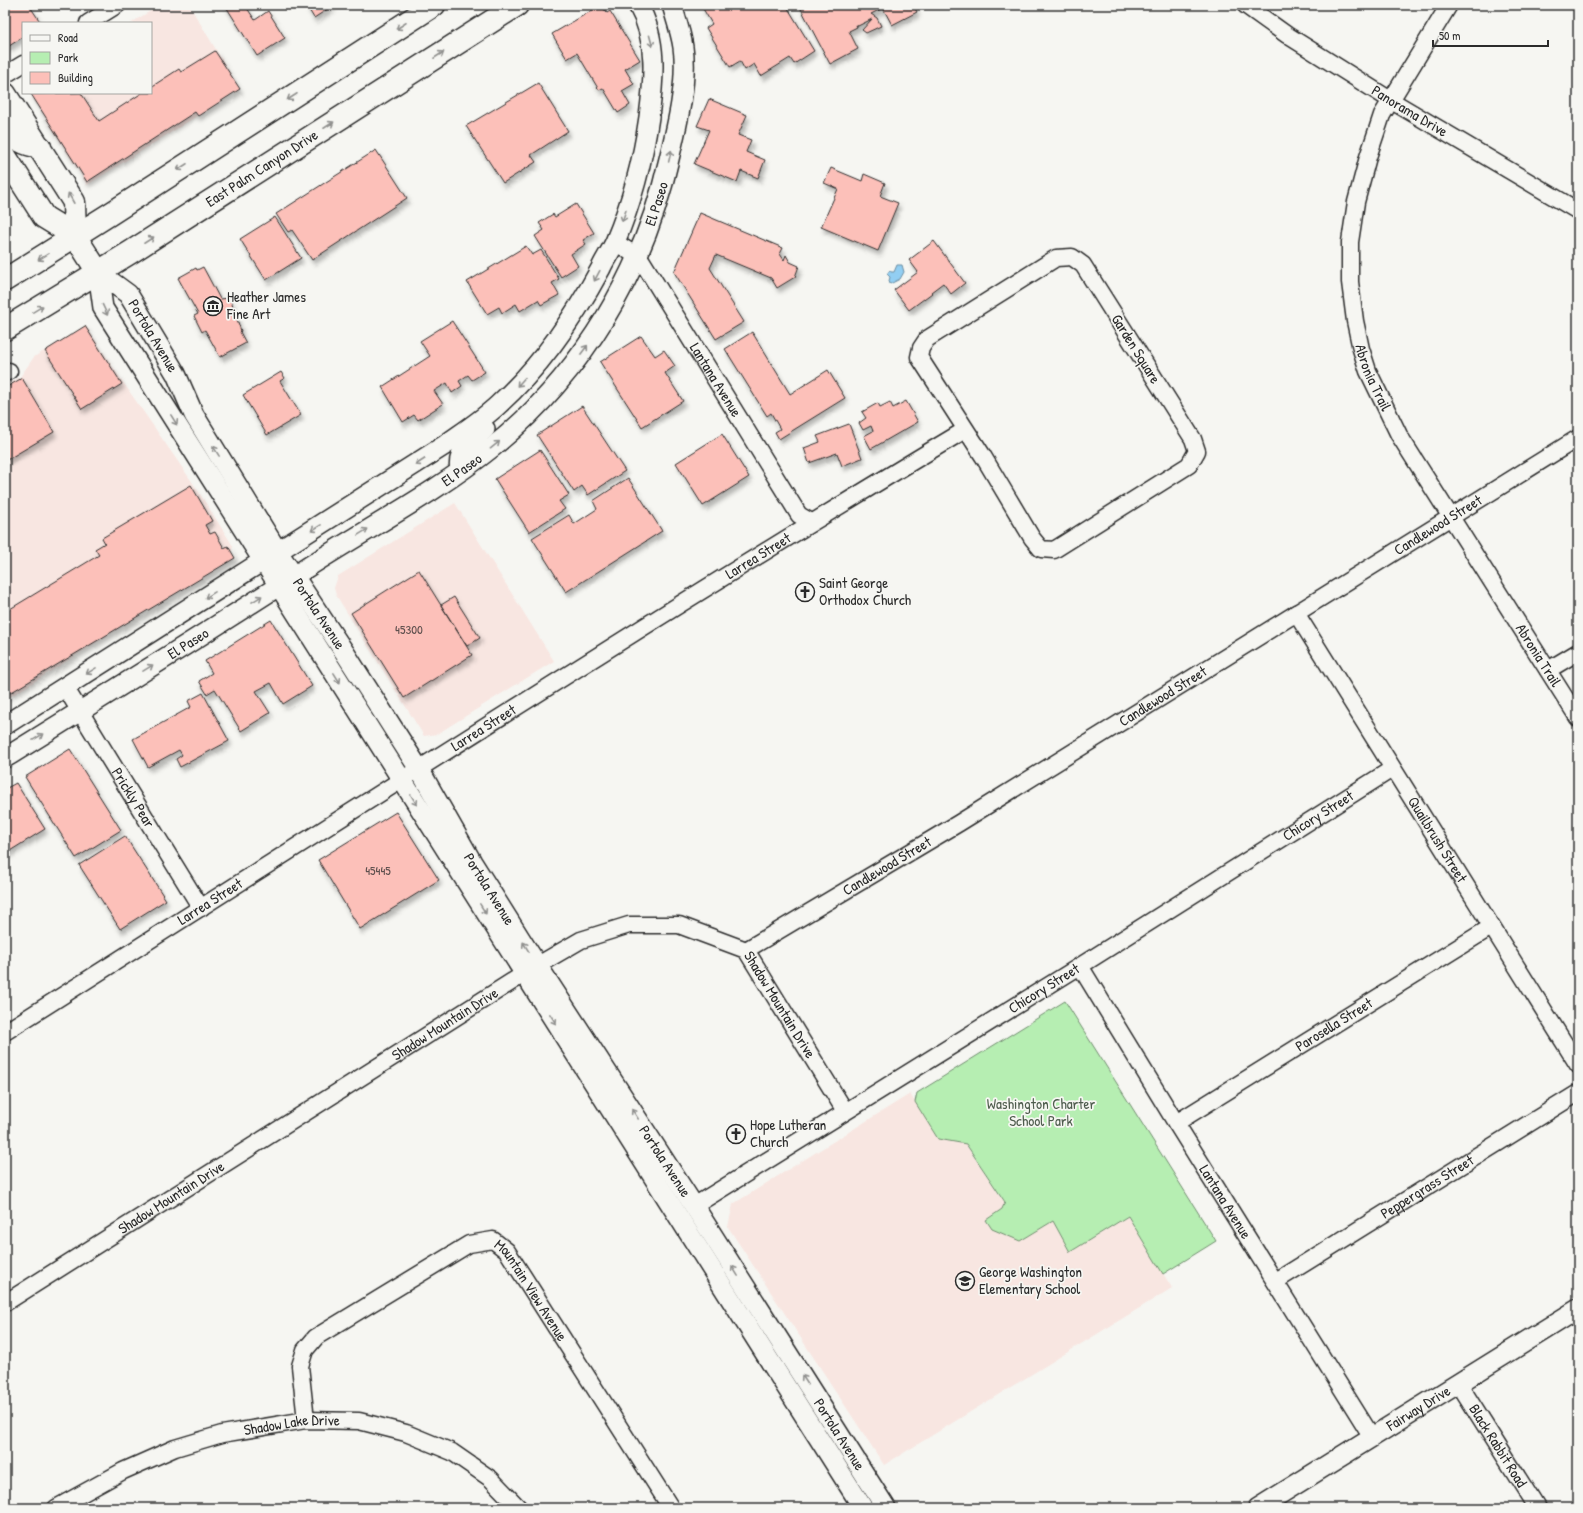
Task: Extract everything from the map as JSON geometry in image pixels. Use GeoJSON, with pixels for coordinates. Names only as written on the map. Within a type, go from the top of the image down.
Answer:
{"type":"FeatureCollection","features":[{"type":"Feature","properties":{"kind":"main road"},"geometry":{"type":"LineString","coordinates":[[5,280],[76,236],[434,5]]}},
{"type":"Feature","properties":{"kind":"main road","name":"East Palm Canyon Drive"},"geometry":{"type":"LineString","coordinates":[[5,329],[98,272],[517,5]]}},
{"type":"Feature","properties":{"kind":"main road","name":"Portola Avenue"},"geometry":{"type":"LineString","coordinates":[[5,94],[74,202],[76,236]]}},
{"type":"Feature","properties":{"kind":"main road"},"geometry":{"type":"LineString","coordinates":[[5,127],[18,140],[27,145],[40,147]]}},
{"type":"Feature","properties":{"kind":"main road","name":"Portola Avenue"},"geometry":{"type":"LineString","coordinates":[[5,156],[44,217],[76,236],[98,272]]}},
{"type":"Feature","properties":{"kind":"street"},"geometry":{"type":"LineString","coordinates":[[90,22],[117,5]]}},
{"type":"Feature","properties":{"kind":"street","name":"El Paseo"},"geometry":{"type":"LineString","coordinates":[[5,725],[230,582],[270,559],[445,445],[498,406],[535,367],[563,330],[590,288],[615,242],[640,165],[653,89],[653,49],[645,16],[638,5]]}},
{"type":"Feature","properties":{"kind":"street","name":"El Paseo"},"geometry":{"type":"LineString","coordinates":[[5,758],[287,578],[336,550],[424,495],[492,447],[517,426],[541,401],[572,366],[594,337],[615,302],[638,256],[656,211],[676,127],[685,69],[683,46],[672,5]]}},
{"type":"Feature","properties":{"kind":"street","name":"Panorama Drive"},"geometry":{"type":"LineString","coordinates":[[1245,5],[1286,35],[1392,101],[1578,211]]}},
{"type":"Feature","properties":{"kind":"street","name":"Abronia Trail"},"geometry":{"type":"LineString","coordinates":[[1449,5],[1392,101],[1382,115],[1368,157],[1356,202],[1350,242],[1350,282],[1355,321],[1361,349],[1368,371],[1399,435],[1578,718]]}},
{"type":"Feature","properties":{"kind":"street"},"geometry":{"type":"LineString","coordinates":[[5,75],[22,65]]}},
{"type":"Feature","properties":{"kind":"street","name":"Lantana Avenue"},"geometry":{"type":"LineString","coordinates":[[615,242],[638,256],[658,285],[799,515],[811,522]]}},
{"type":"Feature","properties":{"kind":"street","name":"Garden Square"},"geometry":{"type":"LineString","coordinates":[[1072,257],[1082,265],[1193,439],[1197,451],[1189,465],[1054,550],[1041,549],[1032,538],[983,456],[965,430],[919,357],[921,348],[927,339],[1056,258],[1072,257]]}},
{"type":"Feature","properties":{"kind":"street","name":"Portola Avenue"},"geometry":{"type":"LineString","coordinates":[[98,272],[103,308],[207,472]]}},
{"type":"Feature","properties":{"kind":"street","name":"Portola Avenue"},"geometry":{"type":"LineString","coordinates":[[98,272],[128,294],[176,374],[194,414],[230,472],[270,559],[287,578],[350,660],[418,769],[472,862],[531,969],[863,1508]]}},
{"type":"Feature","properties":{"kind":"street"},"geometry":{"type":"LineString","coordinates":[[460,470],[459,463],[464,449],[488,426],[495,416],[498,406]]}},
{"type":"Feature","properties":{"kind":"street","name":"Larrea Street"},"geometry":{"type":"LineString","coordinates":[[5,1032],[418,769],[811,522],[965,430]]}},
{"type":"Feature","properties":{"kind":"street","name":"Candlewood Street"},"geometry":{"type":"LineString","coordinates":[[746,950],[959,823],[1578,438]]}},
{"type":"Feature","properties":{"kind":"street"},"geometry":{"type":"LineString","coordinates":[[230,472],[221,477],[218,476],[212,466],[207,472],[230,494],[270,559]]}},
{"type":"Feature","properties":{"kind":"street","name":"Portola Avenue"},"geometry":{"type":"LineString","coordinates":[[287,578],[401,780],[694,1206],[886,1508]]}},
{"type":"Feature","properties":{"kind":"street","name":"Quailbrush Street"},"geometry":{"type":"LineString","coordinates":[[1296,613],[1578,1065]]}},
{"type":"Feature","properties":{"kind":"street"},"geometry":{"type":"LineString","coordinates":[[1548,670],[1578,652]]}},
{"type":"Feature","properties":{"kind":"street","name":"Prickly Pear"},"geometry":{"type":"LineString","coordinates":[[65,687],[201,908]]}},
{"type":"Feature","properties":{"kind":"street","name":"Chicory Street"},"geometry":{"type":"LineString","coordinates":[[694,1206],[1080,966],[1392,769]]}},
{"type":"Feature","properties":{"kind":"street","name":"Shadow Mountain Drive"},"geometry":{"type":"LineString","coordinates":[[5,1303],[531,969],[581,940],[629,925],[679,925],[746,950],[845,1111]]}},
{"type":"Feature","properties":{"kind":"street","name":"Parosella Street"},"geometry":{"type":"LineString","coordinates":[[1176,1123],[1491,927]]}},
{"type":"Feature","properties":{"kind":"street","name":"Lantana Avenue"},"geometry":{"type":"LineString","coordinates":[[1080,966],[1372,1437]]}},
{"type":"Feature","properties":{"kind":"street","name":"Peppergrass Street"},"geometry":{"type":"LineString","coordinates":[[1276,1281],[1578,1093]]}},
{"type":"Feature","properties":{"kind":"street","name":"Mountain View Avenue"},"geometry":{"type":"LineString","coordinates":[[306,1420],[300,1366],[305,1350],[316,1337],[469,1244],[493,1240],[507,1251],[671,1508]]}},
{"type":"Feature","properties":{"kind":"street","name":"Fairway Drive"},"geometry":{"type":"LineString","coordinates":[[1258,1508],[1459,1384],[1578,1308]]}},
{"type":"Feature","properties":{"kind":"street","name":"Black Rabbit Road"},"geometry":{"type":"LineString","coordinates":[[1459,1384],[1537,1508]]}},
{"type":"Feature","properties":{"kind":"street","name":"Shadow Lake Drive"},"geometry":{"type":"LineString","coordinates":[[56,1508],[123,1471],[174,1448],[222,1434],[306,1420],[359,1421],[406,1432],[452,1452],[490,1479],[519,1508]]}},
{"type":"Feature","properties":{"kind":"shaded area"},"geometry":{"type":"Polygon","coordinates":[[[160,5],[189,5],[240,89],[87,185],[31,94],[152,94],[152,22],[133,22],[160,5]]]}},
{"type":"Feature","properties":{"kind":"shaded area"},"geometry":{"type":"Polygon","coordinates":[[[86,326],[197,489],[233,546],[231,556],[227,560],[5,700],[5,386],[20,377],[34,357],[86,326]]]}},
{"type":"Feature","properties":{"kind":"shaded area"},"geometry":{"type":"Polygon","coordinates":[[[455,503],[554,661],[437,734],[424,736],[336,595],[334,588],[338,576],[455,503]]]}},
{"type":"Feature","properties":{"kind":"shaded area","name":"George Washington Elementary School"},"geometry":{"type":"Polygon","coordinates":[[[910,1094],[938,1139],[966,1144],[1005,1203],[1002,1209],[986,1220],[1020,1241],[1053,1221],[1070,1252],[1128,1216],[1172,1288],[884,1465],[728,1227],[733,1204],[910,1094]]]}},
{"type":"Feature","properties":{"kind":"green space","name":"Washington Charter School Park"},"geometry":{"type":"Polygon","coordinates":[[[1065,1001],[1216,1241],[1163,1274],[1128,1216],[1070,1252],[1053,1221],[1020,1241],[992,1229],[986,1220],[1002,1209],[1005,1202],[966,1144],[938,1139],[915,1102],[917,1093],[1065,1001]]]}},
{"type":"Feature","properties":{"kind":"water"},"geometry":{"type":"Polygon","coordinates":[[[897,265],[902,265],[904,272],[900,279],[890,284],[890,277],[887,274],[890,270],[891,272],[894,272],[897,265]]]}},
{"type":"Feature","properties":{"kind":"building"},"geometry":{"type":"Polygon","coordinates":[[[5,5],[29,5],[40,22],[22,22],[22,38],[6,48],[5,5]]]}},
{"type":"Feature","properties":{"kind":"building"},"geometry":{"type":"Polygon","coordinates":[[[225,5],[245,5],[255,20],[268,11],[285,38],[257,56],[225,5]]]}},
{"type":"Feature","properties":{"kind":"building"},"geometry":{"type":"Polygon","coordinates":[[[306,5],[334,5],[314,18],[306,5]]]}},
{"type":"Feature","properties":{"kind":"building"},"geometry":{"type":"Polygon","coordinates":[[[601,5],[607,13],[610,11],[640,60],[625,69],[634,84],[622,91],[630,105],[618,113],[603,88],[599,90],[577,53],[567,59],[552,34],[601,5]]]}},
{"type":"Feature","properties":{"kind":"building"},"geometry":{"type":"Polygon","coordinates":[[[704,5],[786,5],[814,51],[794,64],[790,58],[761,76],[754,64],[745,70],[740,61],[730,67],[706,28],[712,24],[702,7],[704,5]]]}},
{"type":"Feature","properties":{"kind":"building"},"geometry":{"type":"Polygon","coordinates":[[[799,5],[913,5],[917,12],[892,25],[883,8],[871,14],[877,18],[881,26],[866,33],[862,30],[872,19],[858,26],[856,25],[857,27],[849,31],[858,49],[830,64],[799,5]]]}},
{"type":"Feature","properties":{"kind":"building"},"geometry":{"type":"Polygon","coordinates":[[[215,51],[240,89],[198,116],[195,112],[87,182],[31,94],[82,94],[99,121],[140,94],[152,94],[152,86],[179,69],[181,72],[215,51]]]}},
{"type":"Feature","properties":{"kind":"building"},"geometry":{"type":"Polygon","coordinates":[[[538,83],[568,131],[531,155],[536,162],[503,183],[466,126],[538,83]]]}},
{"type":"Feature","properties":{"kind":"building"},"geometry":{"type":"Polygon","coordinates":[[[709,99],[747,115],[738,135],[751,140],[746,152],[765,160],[758,178],[741,171],[737,182],[694,164],[709,130],[697,126],[709,99]]]}},
{"type":"Feature","properties":{"kind":"building"},"geometry":{"type":"Polygon","coordinates":[[[376,150],[407,198],[312,260],[292,230],[288,232],[276,214],[376,150]]]}},
{"type":"Feature","properties":{"kind":"building"},"geometry":{"type":"Polygon","coordinates":[[[831,168],[862,181],[864,174],[885,183],[880,196],[898,203],[878,251],[821,227],[838,189],[824,183],[831,168]]]}},
{"type":"Feature","properties":{"kind":"building"},"geometry":{"type":"Polygon","coordinates":[[[576,204],[594,233],[583,240],[586,244],[571,254],[578,266],[561,277],[535,236],[544,230],[539,223],[553,214],[555,217],[576,204]]]}},
{"type":"Feature","properties":{"kind":"building"},"geometry":{"type":"Polygon","coordinates":[[[700,213],[783,248],[780,254],[784,260],[786,255],[790,262],[799,266],[795,277],[777,288],[771,278],[716,255],[710,268],[744,322],[716,339],[674,272],[700,213]]]}},
{"type":"Feature","properties":{"kind":"building"},"geometry":{"type":"Polygon","coordinates":[[[275,217],[301,258],[266,280],[240,239],[275,217]]]}},
{"type":"Feature","properties":{"kind":"building"},"geometry":{"type":"Polygon","coordinates":[[[934,241],[965,283],[951,294],[943,283],[909,310],[894,290],[918,272],[909,260],[934,241]]]}},
{"type":"Feature","properties":{"kind":"building"},"geometry":{"type":"Polygon","coordinates":[[[526,246],[532,255],[541,250],[559,279],[552,283],[559,295],[541,305],[538,300],[520,311],[516,304],[502,313],[499,307],[487,314],[467,282],[526,246]]]}},
{"type":"Feature","properties":{"kind":"building","name":"Heather James Fine Art"},"geometry":{"type":"Polygon","coordinates":[[[203,267],[220,299],[230,298],[241,331],[240,332],[246,343],[220,357],[205,330],[202,332],[194,316],[198,314],[178,278],[196,268],[197,270],[203,267]]]}},
{"type":"Feature","properties":{"kind":"building"},"geometry":{"type":"Polygon","coordinates":[[[452,321],[485,372],[472,380],[468,375],[459,381],[462,386],[452,393],[447,383],[434,391],[443,404],[418,420],[414,415],[403,422],[382,387],[430,356],[420,341],[452,321]]]}},
{"type":"Feature","properties":{"kind":"building"},"geometry":{"type":"Polygon","coordinates":[[[85,326],[122,384],[82,409],[45,351],[85,326]]]}},
{"type":"Feature","properties":{"kind":"building"},"geometry":{"type":"Polygon","coordinates":[[[752,332],[790,394],[828,370],[845,398],[779,439],[775,432],[780,429],[771,413],[767,416],[725,349],[752,332]]]}},
{"type":"Feature","properties":{"kind":"building"},"geometry":{"type":"Polygon","coordinates":[[[641,336],[655,356],[664,350],[675,366],[665,373],[683,401],[642,427],[600,362],[641,336]]]}},
{"type":"Feature","properties":{"kind":"building"},"geometry":{"type":"Polygon","coordinates":[[[281,372],[285,378],[280,381],[301,415],[267,435],[243,395],[281,372]]]}},
{"type":"Feature","properties":{"kind":"building"},"geometry":{"type":"Polygon","coordinates":[[[22,378],[54,432],[5,461],[5,388],[22,378]]]}},
{"type":"Feature","properties":{"kind":"building"},"geometry":{"type":"Polygon","coordinates":[[[906,401],[918,422],[871,449],[864,436],[873,431],[871,426],[863,430],[859,423],[866,418],[862,412],[878,403],[880,407],[890,402],[893,408],[906,401]]]}},
{"type":"Feature","properties":{"kind":"building"},"geometry":{"type":"Polygon","coordinates":[[[582,406],[625,471],[588,495],[582,486],[574,492],[537,435],[582,406]]]}},
{"type":"Feature","properties":{"kind":"building"},"geometry":{"type":"Polygon","coordinates":[[[849,424],[862,458],[842,466],[837,453],[809,463],[804,448],[820,442],[817,436],[849,424]]]}},
{"type":"Feature","properties":{"kind":"building"},"geometry":{"type":"Polygon","coordinates":[[[722,434],[749,477],[703,506],[676,463],[722,434]]]}},
{"type":"Feature","properties":{"kind":"building"},"geometry":{"type":"Polygon","coordinates":[[[540,450],[569,495],[559,501],[565,509],[529,532],[495,479],[540,450]]]}},
{"type":"Feature","properties":{"kind":"building"},"geometry":{"type":"Polygon","coordinates":[[[628,478],[662,531],[566,592],[532,538],[569,515],[574,524],[597,509],[593,501],[628,478]]]}},
{"type":"Feature","properties":{"kind":"building"},"geometry":{"type":"Polygon","coordinates":[[[191,485],[212,521],[205,525],[210,534],[215,532],[224,548],[228,546],[235,558],[5,696],[5,612],[99,555],[95,549],[105,543],[102,538],[191,485]]]}},
{"type":"Feature","properties":{"kind":"building"},"geometry":{"type":"Polygon","coordinates":[[[419,570],[472,655],[404,698],[351,613],[419,570]]]}},
{"type":"Feature","properties":{"kind":"building"},"geometry":{"type":"Polygon","coordinates":[[[454,597],[480,638],[467,646],[441,605],[454,597]]]}},
{"type":"Feature","properties":{"kind":"building"},"geometry":{"type":"Polygon","coordinates":[[[271,620],[312,686],[283,704],[271,683],[256,691],[270,713],[241,731],[215,689],[207,694],[199,681],[212,673],[205,661],[271,620]]]}},
{"type":"Feature","properties":{"kind":"building"},"geometry":{"type":"Polygon","coordinates":[[[203,693],[229,741],[180,767],[176,759],[182,755],[179,750],[148,767],[133,739],[191,707],[188,701],[203,693]]]}},
{"type":"Feature","properties":{"kind":"building"},"geometry":{"type":"Polygon","coordinates":[[[70,749],[121,830],[76,858],[25,777],[70,749]]]}},
{"type":"Feature","properties":{"kind":"building"},"geometry":{"type":"Polygon","coordinates":[[[16,783],[45,829],[5,854],[5,789],[16,783]]]}},
{"type":"Feature","properties":{"kind":"building"},"geometry":{"type":"Polygon","coordinates":[[[396,812],[439,880],[360,929],[318,860],[396,812]]]}},
{"type":"Feature","properties":{"kind":"building"},"geometry":{"type":"Polygon","coordinates":[[[125,836],[166,900],[120,929],[79,865],[125,836]]]}},
{"type":"Feature","properties":{"kind":"place","name":"Heather James Fine Art"},"geometry":{"type":"Point","coordinates":[213,306]}},
{"type":"Feature","properties":{"kind":"place","name":"Saint George Orthodox Church"},"geometry":{"type":"Point","coordinates":[805,592]}},
{"type":"Feature","properties":{"kind":"place","name":"Hope Lutheran Church"},"geometry":{"type":"Point","coordinates":[736,1134]}},
{"type":"Feature","properties":{"kind":"place","name":"George Washington Elementary School"},"geometry":{"type":"Point","coordinates":[965,1281]}}]}
